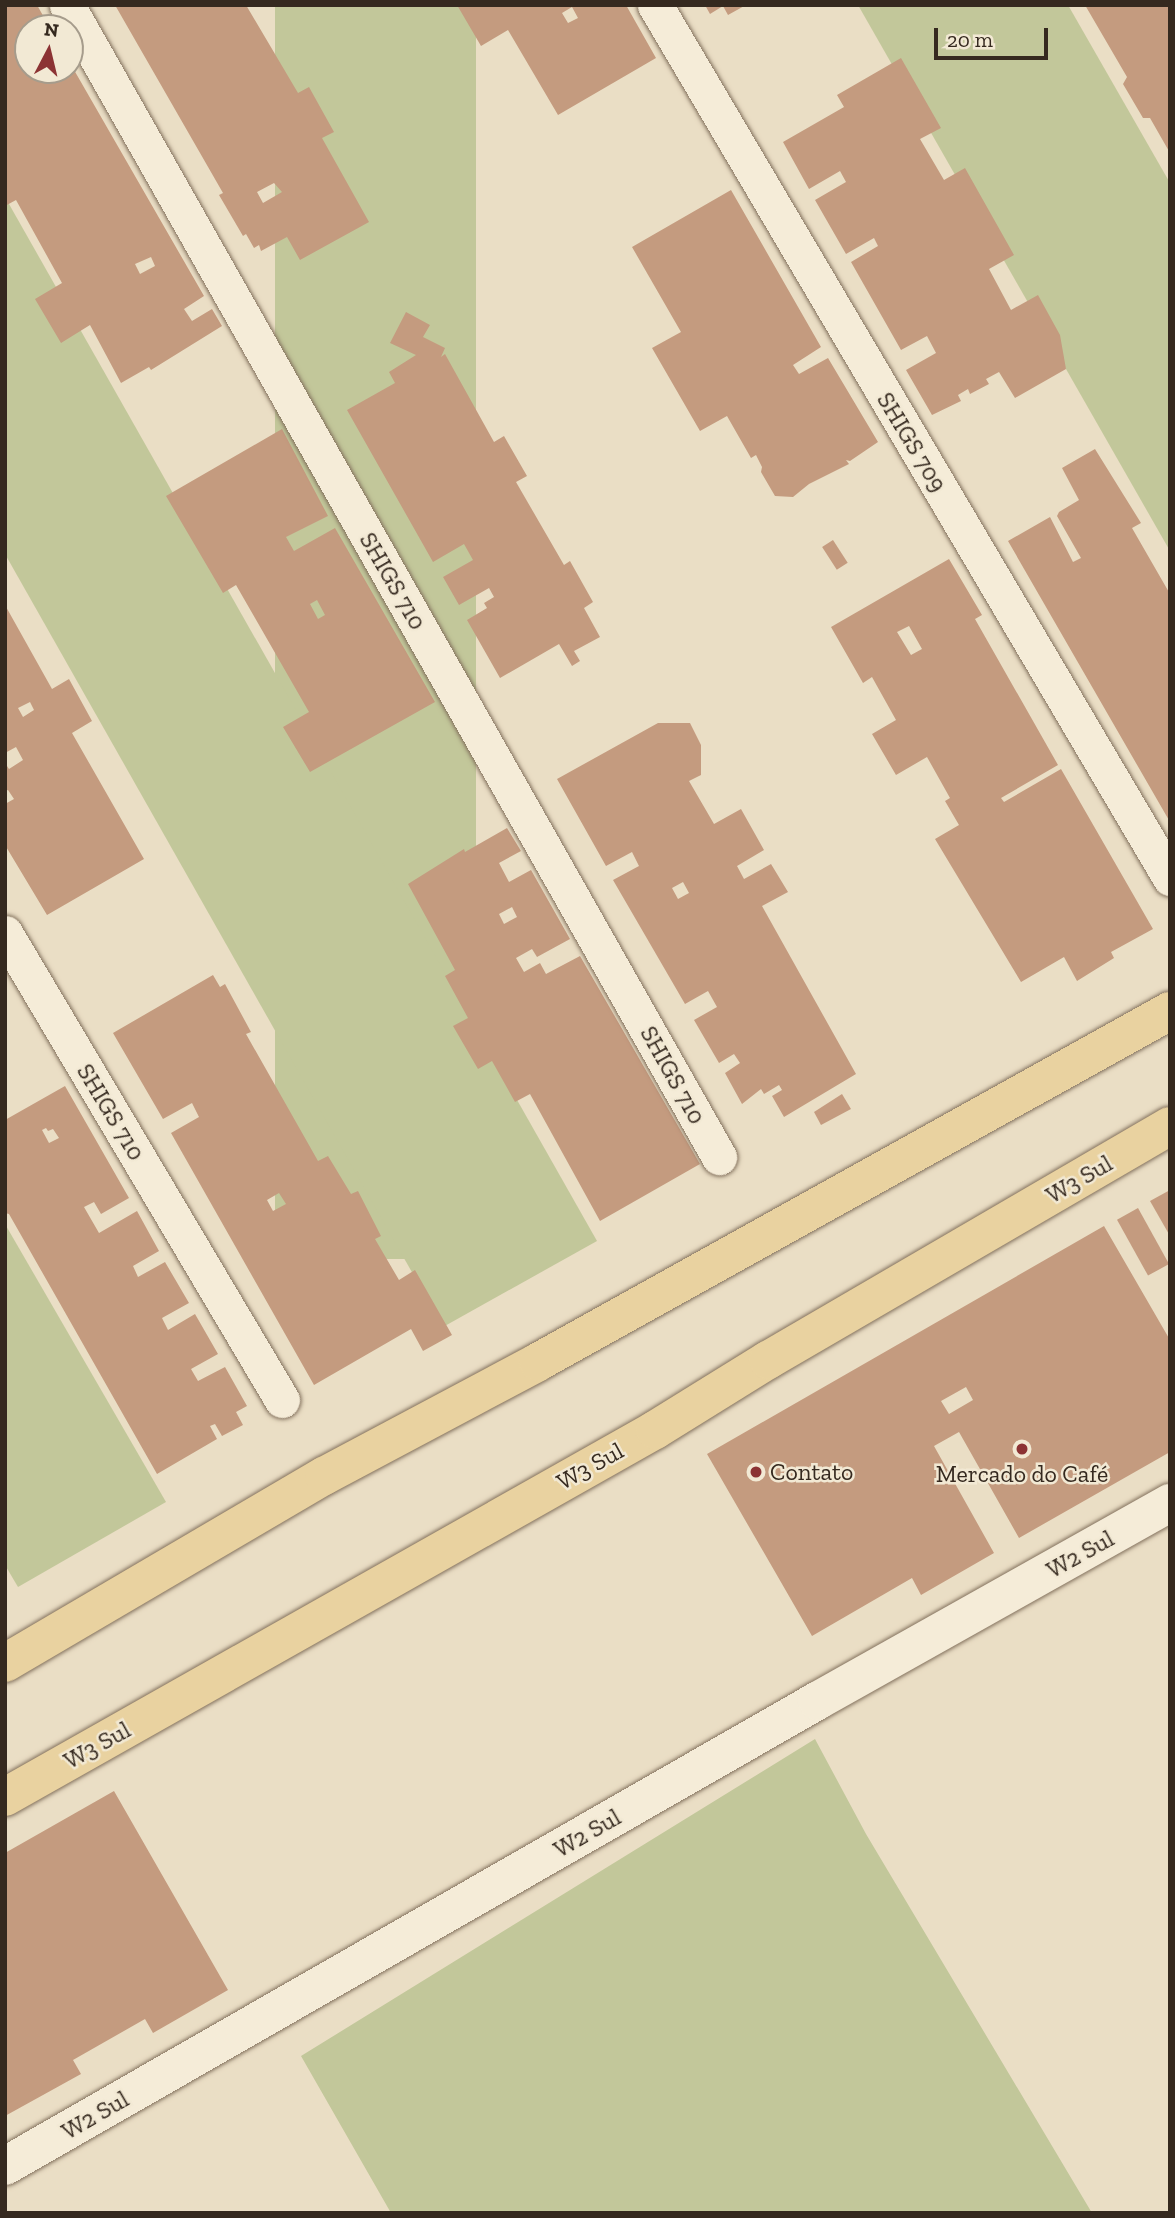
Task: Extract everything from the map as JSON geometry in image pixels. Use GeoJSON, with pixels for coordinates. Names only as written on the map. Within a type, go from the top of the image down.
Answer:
{"type":"FeatureCollection","features":[{"type":"Feature","properties":{"kind":"main road"},"geometry":{"type":"LineString","coordinates":[[5,1663],[324,1476],[538,1362],[1170,1011]]}},
{"type":"Feature","properties":{"kind":"main road","name":"W3 Sul"},"geometry":{"type":"LineString","coordinates":[[5,1797],[655,1430],[768,1360],[1170,1126]]}},
{"type":"Feature","properties":{"kind":"street","name":"SHIGS 710"},"geometry":{"type":"LineString","coordinates":[[67,5],[719,1157]]}},
{"type":"Feature","properties":{"kind":"street","name":"SHIGS 709"},"geometry":{"type":"LineString","coordinates":[[655,5],[1170,878]]}},
{"type":"Feature","properties":{"kind":"street","name":"SHIGS 710"},"geometry":{"type":"LineString","coordinates":[[5,933],[282,1400]]}},
{"type":"Feature","properties":{"kind":"street","name":"W2 Sul"},"geometry":{"type":"LineString","coordinates":[[5,2166],[817,1701],[1170,1503]]}},
{"type":"Feature","properties":{"kind":"green space"},"geometry":{"type":"Polygon","coordinates":[[[275,5],[476,5],[476,1259],[275,1259],[275,5]]]}},
{"type":"Feature","properties":{"kind":"green space"},"geometry":{"type":"Polygon","coordinates":[[[858,5],[1068,5],[1170,183],[1170,551],[858,5]]]}},
{"type":"Feature","properties":{"kind":"green space"},"geometry":{"type":"Polygon","coordinates":[[[5,197],[597,1241],[443,1327],[5,554],[5,197]]]}},
{"type":"Feature","properties":{"kind":"green space"},"geometry":{"type":"Polygon","coordinates":[[[5,1224],[166,1502],[18,1587],[5,1565],[5,1224]]]}},
{"type":"Feature","properties":{"kind":"green space"},"geometry":{"type":"Polygon","coordinates":[[[815,1739],[866,1834],[1092,2213],[391,2213],[301,2056],[815,1739]]]}},
{"type":"Feature","properties":{"kind":"building"},"geometry":{"type":"Polygon","coordinates":[[[5,5],[37,5],[42,14],[14,14],[14,84],[82,84],[204,296],[184,309],[192,321],[212,309],[222,326],[151,370],[149,367],[121,383],[90,325],[61,343],[35,299],[62,283],[16,200],[5,206],[5,5]],[[151,257],[135,264],[140,274],[155,266],[151,257]]]}},
{"type":"Feature","properties":{"kind":"building"},"geometry":{"type":"Polygon","coordinates":[[[115,5],[246,5],[298,93],[309,87],[334,132],[322,138],[369,222],[300,260],[287,237],[261,251],[259,245],[254,248],[246,234],[243,236],[219,195],[223,193],[115,5]],[[274,183],[257,192],[263,203],[282,192],[274,183]]]}},
{"type":"Feature","properties":{"kind":"building"},"geometry":{"type":"Polygon","coordinates":[[[457,5],[626,5],[656,58],[558,115],[508,30],[481,46],[457,5]],[[572,7],[562,13],[568,23],[578,18],[572,7]]]}},
{"type":"Feature","properties":{"kind":"building"},"geometry":{"type":"Polygon","coordinates":[[[705,5],[746,5],[728,15],[723,6],[710,14],[705,5]]]}},
{"type":"Feature","properties":{"kind":"building"},"geometry":{"type":"Polygon","coordinates":[[[1085,5],[1170,5],[1170,153],[1150,118],[1143,118],[1123,84],[1127,77],[1085,5]]]}},
{"type":"Feature","properties":{"kind":"building"},"geometry":{"type":"Polygon","coordinates":[[[901,58],[941,128],[920,139],[944,180],[965,168],[1014,255],[989,269],[1011,310],[1038,295],[1060,335],[1066,369],[1015,398],[999,372],[986,379],[989,384],[970,394],[968,389],[958,395],[961,401],[932,415],[906,370],[936,353],[927,336],[901,350],[851,262],[878,246],[874,238],[846,254],[815,200],[846,182],[840,171],[809,189],[783,142],[844,107],[837,95],[901,58]]]}},
{"type":"Feature","properties":{"kind":"building"},"geometry":{"type":"Polygon","coordinates":[[[731,190],[821,347],[793,365],[799,374],[828,358],[878,442],[850,461],[846,460],[849,464],[809,484],[793,497],[775,496],[761,472],[762,467],[756,455],[751,458],[727,416],[700,431],[652,348],[681,332],[632,247],[731,190]]]}},
{"type":"Feature","properties":{"kind":"building"},"geometry":{"type":"Polygon","coordinates":[[[406,312],[430,325],[423,337],[445,348],[441,357],[445,354],[494,442],[504,436],[527,476],[516,482],[564,565],[570,561],[593,602],[584,608],[600,637],[574,651],[580,661],[572,666],[559,644],[500,678],[467,620],[487,608],[484,603],[494,597],[489,588],[459,605],[443,577],[473,560],[464,544],[433,562],[347,410],[395,383],[389,372],[416,355],[390,343],[406,312]]]}},
{"type":"Feature","properties":{"kind":"building"},"geometry":{"type":"Polygon","coordinates":[[[282,429],[328,516],[286,537],[294,551],[335,528],[435,702],[310,772],[283,727],[309,712],[236,585],[223,593],[166,496],[282,429]],[[317,600],[310,604],[318,619],[325,615],[317,600]]]}},
{"type":"Feature","properties":{"kind":"building"},"geometry":{"type":"Polygon","coordinates":[[[1095,449],[1141,523],[1132,528],[1170,594],[1170,822],[1008,541],[1050,517],[1073,562],[1081,558],[1057,516],[1079,500],[1062,468],[1095,449]]]}},
{"type":"Feature","properties":{"kind":"building"},"geometry":{"type":"Polygon","coordinates":[[[833,540],[848,563],[837,570],[822,547],[833,540]]]}},
{"type":"Feature","properties":{"kind":"building"},"geometry":{"type":"Polygon","coordinates":[[[949,559],[982,615],[975,619],[1058,765],[1001,798],[1004,802],[1061,769],[1153,929],[1111,952],[1114,958],[1077,981],[1064,957],[1021,982],[935,839],[959,825],[945,801],[950,798],[927,757],[896,775],[872,734],[896,720],[872,677],[863,683],[831,627],[949,559]],[[909,626],[897,632],[911,655],[922,649],[909,626]]]}},
{"type":"Feature","properties":{"kind":"building"},"geometry":{"type":"Polygon","coordinates":[[[5,605],[52,689],[69,679],[92,721],[72,733],[144,859],[47,915],[5,845],[5,804],[14,799],[8,790],[5,791],[5,763],[9,769],[23,760],[16,747],[5,753],[5,605]],[[30,702],[18,708],[23,717],[34,710],[30,702]]]}},
{"type":"Feature","properties":{"kind":"building"},"geometry":{"type":"Polygon","coordinates":[[[658,723],[690,723],[701,745],[701,775],[689,781],[714,824],[741,809],[764,850],[737,866],[744,879],[771,864],[788,892],[762,906],[856,1074],[784,1117],[772,1096],[782,1090],[779,1085],[764,1094],[761,1089],[742,1104],[725,1073],[740,1063],[734,1054],[719,1063],[694,1020],[717,1007],[708,991],[685,1004],[613,880],[639,866],[632,852],[606,866],[557,779],[658,723]],[[683,882],[672,888],[678,899],[689,893],[683,882]]]}},
{"type":"Feature","properties":{"kind":"building"},"geometry":{"type":"Polygon","coordinates":[[[507,828],[521,851],[499,863],[509,882],[531,870],[570,939],[537,957],[532,949],[516,958],[524,972],[540,963],[546,974],[580,956],[700,1164],[600,1221],[530,1094],[515,1102],[492,1061],[478,1069],[453,1026],[468,1018],[445,976],[455,970],[408,884],[464,849],[465,852],[507,828]],[[512,907],[499,914],[504,924],[517,917],[512,907]]]}},
{"type":"Feature","properties":{"kind":"building"},"geometry":{"type":"Polygon","coordinates":[[[213,975],[220,987],[225,984],[251,1032],[246,1034],[318,1161],[328,1156],[351,1194],[358,1191],[381,1236],[375,1239],[399,1280],[415,1270],[452,1335],[423,1351],[411,1329],[314,1385],[171,1133],[199,1117],[192,1103],[163,1119],[113,1033],[213,975]],[[279,1193],[267,1200],[273,1211],[286,1204],[279,1193]]]}},
{"type":"Feature","properties":{"kind":"building"},"geometry":{"type":"Polygon","coordinates":[[[65,1086],[129,1198],[101,1214],[94,1202],[84,1207],[99,1233],[137,1211],[159,1251],[133,1266],[138,1277],[165,1262],[189,1303],[162,1318],[168,1330],[195,1314],[218,1354],[191,1369],[198,1381],[225,1367],[247,1406],[236,1412],[243,1425],[222,1436],[215,1424],[210,1426],[217,1439],[157,1474],[9,1214],[5,1213],[5,1120],[65,1086]],[[46,1128],[42,1130],[49,1143],[59,1138],[53,1129],[48,1131],[46,1128]]]}},
{"type":"Feature","properties":{"kind":"building"},"geometry":{"type":"Polygon","coordinates":[[[842,1094],[851,1109],[821,1125],[814,1112],[842,1094]]]}},
{"type":"Feature","properties":{"kind":"building"},"geometry":{"type":"Polygon","coordinates":[[[1170,1190],[1170,1236],[1150,1201],[1170,1190]]]}},
{"type":"Feature","properties":{"kind":"building"},"geometry":{"type":"Polygon","coordinates":[[[1138,1208],[1169,1264],[1148,1276],[1117,1220],[1138,1208]]]}},
{"type":"Feature","properties":{"kind":"building"},"geometry":{"type":"Polygon","coordinates":[[[1104,1226],[1170,1340],[1170,1452],[1019,1538],[959,1432],[934,1446],[994,1553],[921,1595],[912,1578],[812,1636],[707,1454],[1104,1226]],[[966,1387],[941,1401],[949,1414],[973,1400],[966,1387]]]}},
{"type":"Feature","properties":{"kind":"building"},"geometry":{"type":"Polygon","coordinates":[[[114,1791],[228,1990],[153,2033],[145,2019],[73,2060],[81,2074],[5,2116],[5,1853],[114,1791]]]}},
{"type":"Feature","properties":{"kind":"place","name":"Mercado do Café"},"geometry":{"type":"Point","coordinates":[1022,1449]}},
{"type":"Feature","properties":{"kind":"place","name":"Contato"},"geometry":{"type":"Point","coordinates":[756,1472]}}]}
